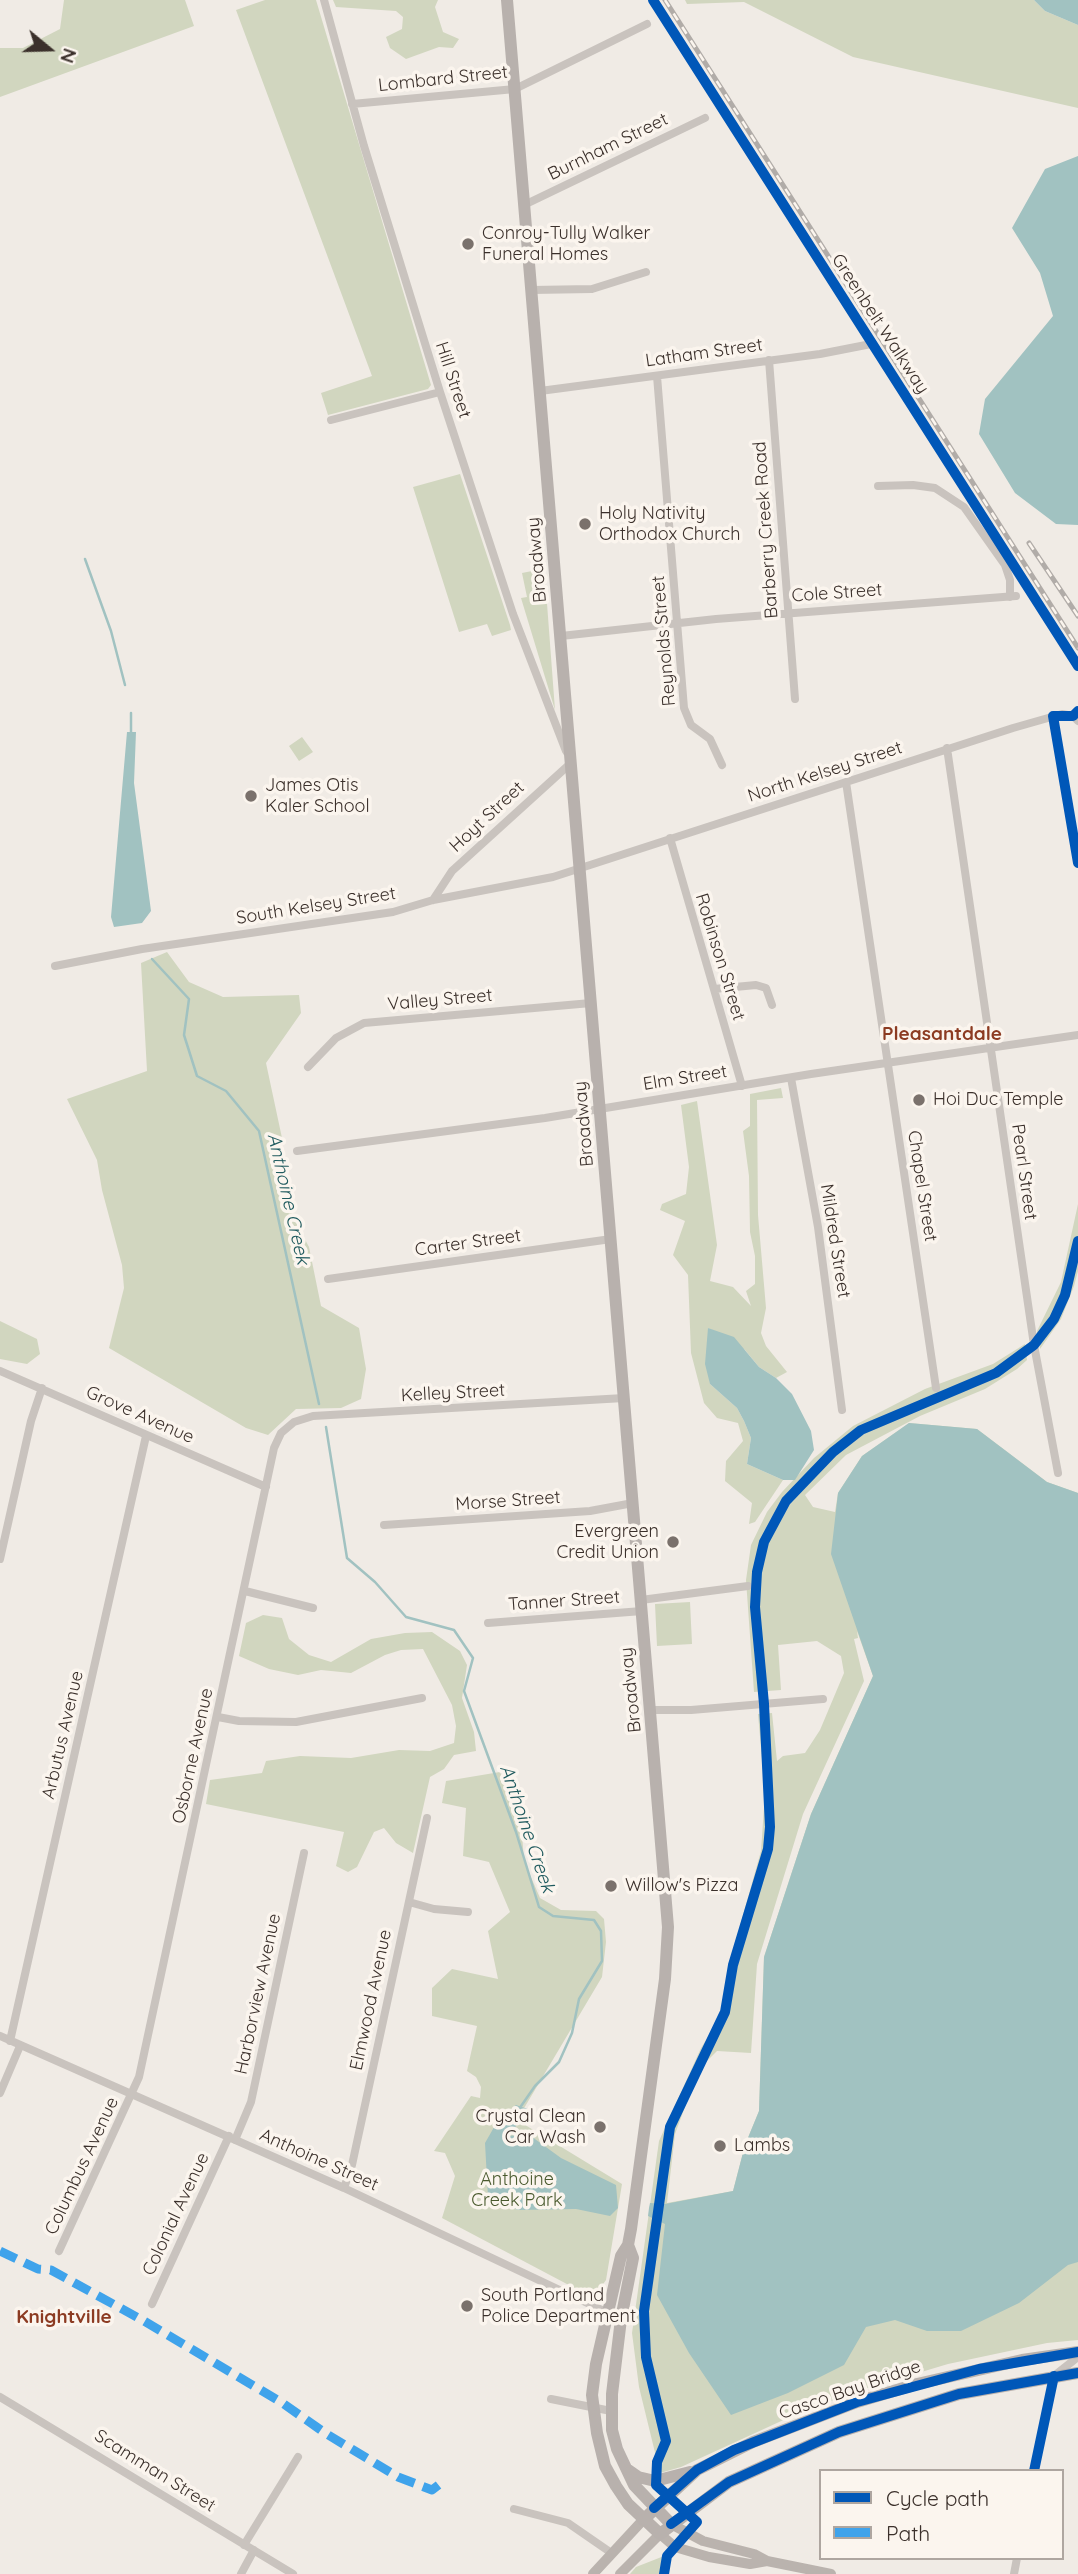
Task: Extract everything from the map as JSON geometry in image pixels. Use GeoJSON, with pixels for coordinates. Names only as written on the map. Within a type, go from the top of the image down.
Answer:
{"type":"FeatureCollection","features":[{"type":"Feature","properties":{"kind":"main road","name":"Broadway"},"geometry":{"type":"LineString","coordinates":[[507,0],[667,1896],[668,1944],[628,2245],[621,2256],[596,2364],[592,2407],[605,2466],[625,2501],[660,2533]]}},
{"type":"Feature","properties":{"kind":"main road","name":"Broadway"},"geometry":{"type":"LineString","coordinates":[[628,2245],[633,2258],[621,2319],[611,2411],[612,2430],[634,2485],[671,2524]]}},
{"type":"Feature","properties":{"kind":"main road","name":"Casco Bay Bridge"},"geometry":{"type":"LineString","coordinates":[[654,2508],[697,2470],[753,2442],[886,2393],[979,2368],[1078,2355]]}},
{"type":"Feature","properties":{"kind":"main road","name":"Casco Bay Bridge"},"geometry":{"type":"LineString","coordinates":[[671,2524],[729,2482],[839,2432],[959,2394],[1078,2373]]}},
{"type":"Feature","properties":{"kind":"main road"},"geometry":{"type":"LineString","coordinates":[[625,2468],[638,2477],[655,2481],[697,2470]]}},
{"type":"Feature","properties":{"kind":"main road"},"geometry":{"type":"LineString","coordinates":[[643,2520],[654,2508]]}},
{"type":"Feature","properties":{"kind":"main road"},"geometry":{"type":"LineString","coordinates":[[660,2533],[671,2524]]}},
{"type":"Feature","properties":{"kind":"street","name":"Hill Street"},"geometry":{"type":"LineString","coordinates":[[324,0],[352,104],[440,392],[539,689],[572,764]]}},
{"type":"Feature","properties":{"kind":"street","name":"Lombard Street"},"geometry":{"type":"LineString","coordinates":[[352,104],[515,89],[648,24]]}},
{"type":"Feature","properties":{"kind":"street","name":"Burnham Street"},"geometry":{"type":"LineString","coordinates":[[524,205],[705,118]]}},
{"type":"Feature","properties":{"kind":"street"},"geometry":{"type":"LineString","coordinates":[[533,290],[592,289],[646,272]]}},
{"type":"Feature","properties":{"kind":"street","name":"Latham Street"},"geometry":{"type":"LineString","coordinates":[[540,391],[871,344]]}},
{"type":"Feature","properties":{"kind":"street","name":"Barberry Creek Road"},"geometry":{"type":"LineString","coordinates":[[769,360],[795,699]]}},
{"type":"Feature","properties":{"kind":"street","name":"Reynolds Street"},"geometry":{"type":"LineString","coordinates":[[657,376],[685,714],[691,726],[710,739],[722,765]]}},
{"type":"Feature","properties":{"kind":"street"},"geometry":{"type":"LineString","coordinates":[[331,420],[440,392]]}},
{"type":"Feature","properties":{"kind":"street","name":"Cole Street"},"geometry":{"type":"LineString","coordinates":[[561,636],[789,614],[1013,597],[1005,565],[964,507],[935,488],[913,485],[878,486]]}},
{"type":"Feature","properties":{"kind":"street"},"geometry":{"type":"LineString","coordinates":[[1053,716],[1078,863]]}},
{"type":"Feature","properties":{"kind":"street","name":"North Kelsey Street"},"geometry":{"type":"LineString","coordinates":[[580,867],[1053,716],[1073,716],[1078,721]]}},
{"type":"Feature","properties":{"kind":"street","name":"Pearl Street"},"geometry":{"type":"LineString","coordinates":[[947,748],[1034,1345],[1058,1473]]}},
{"type":"Feature","properties":{"kind":"street","name":"Hoyt Street"},"geometry":{"type":"LineString","coordinates":[[433,900],[459,864],[528,799],[572,764]]}},
{"type":"Feature","properties":{"kind":"street","name":"Chapel Street"},"geometry":{"type":"LineString","coordinates":[[846,782],[936,1388]]}},
{"type":"Feature","properties":{"kind":"street","name":"Robinson Street"},"geometry":{"type":"LineString","coordinates":[[670,838],[742,1086]]}},
{"type":"Feature","properties":{"kind":"street","name":"South Kelsey Street"},"geometry":{"type":"LineString","coordinates":[[55,965],[142,949],[393,912],[433,900],[552,877],[580,867]]}},
{"type":"Feature","properties":{"kind":"street"},"geometry":{"type":"LineString","coordinates":[[714,989],[756,985],[766,988],[772,1005]]}},
{"type":"Feature","properties":{"kind":"street","name":"Valley Street"},"geometry":{"type":"LineString","coordinates":[[307,1067],[336,1038],[364,1023],[591,1003]]}},
{"type":"Feature","properties":{"kind":"street","name":"Elm Street"},"geometry":{"type":"LineString","coordinates":[[297,1152],[545,1118],[601,1107],[1078,1035]]}},
{"type":"Feature","properties":{"kind":"street","name":"Mildred Street"},"geometry":{"type":"LineString","coordinates":[[791,1078],[818,1227],[842,1410]]}},
{"type":"Feature","properties":{"kind":"street","name":"Carter Street"},"geometry":{"type":"LineString","coordinates":[[328,1279],[611,1239]]}},
{"type":"Feature","properties":{"kind":"street","name":"Grove Avenue"},"geometry":{"type":"LineString","coordinates":[[0,1371],[266,1487]]}},
{"type":"Feature","properties":{"kind":"street"},"geometry":{"type":"LineString","coordinates":[[1,1554],[31,1421],[42,1388]]}},
{"type":"Feature","properties":{"kind":"street","name":"Kelley Street"},"geometry":{"type":"LineString","coordinates":[[286,1427],[313,1416],[624,1398]]}},
{"type":"Feature","properties":{"kind":"street","name":"Osborne Avenue"},"geometry":{"type":"LineString","coordinates":[[133,2094],[153,2021],[274,1448],[286,1427]]}},
{"type":"Feature","properties":{"kind":"street","name":"Arbutus Avenue"},"geometry":{"type":"LineString","coordinates":[[10,2041],[146,1436]]}},
{"type":"Feature","properties":{"kind":"street","name":"Morse Street"},"geometry":{"type":"LineString","coordinates":[[384,1525],[590,1511],[633,1503]]}},
{"type":"Feature","properties":{"kind":"street","name":"Tanner Street"},"geometry":{"type":"LineString","coordinates":[[488,1623],[641,1605],[748,1586]]}},
{"type":"Feature","properties":{"kind":"street"},"geometry":{"type":"LineString","coordinates":[[245,1591],[313,1608]]}},
{"type":"Feature","properties":{"kind":"street"},"geometry":{"type":"LineString","coordinates":[[218,1717],[239,1721],[296,1722],[422,1698]]}},
{"type":"Feature","properties":{"kind":"street"},"geometry":{"type":"LineString","coordinates":[[650,1710],[691,1710],[823,1699]]}},
{"type":"Feature","properties":{"kind":"street","name":"Elmwood Avenue"},"geometry":{"type":"LineString","coordinates":[[344,2188],[352,2165],[427,1818]]}},
{"type":"Feature","properties":{"kind":"street","name":"Harborview Avenue"},"geometry":{"type":"LineString","coordinates":[[232,2138],[251,2102],[304,1853]]}},
{"type":"Feature","properties":{"kind":"street"},"geometry":{"type":"LineString","coordinates":[[409,1902],[434,1909],[468,1912]]}},
{"type":"Feature","properties":{"kind":"street","name":"Anthoine Street"},"geometry":{"type":"LineString","coordinates":[[0,2036],[344,2188],[621,2319]]}},
{"type":"Feature","properties":{"kind":"street"},"geometry":{"type":"LineString","coordinates":[[0,2093],[20,2046]]}},
{"type":"Feature","properties":{"kind":"street","name":"Columbus Avenue"},"geometry":{"type":"LineString","coordinates":[[59,2251],[133,2094]]}},
{"type":"Feature","properties":{"kind":"street","name":"Colonial Avenue"},"geometry":{"type":"LineString","coordinates":[[152,2304],[232,2138]]}},
{"type":"Feature","properties":{"kind":"street"},"geometry":{"type":"LineString","coordinates":[[1034,2469],[1054,2376],[1078,2355]]}},
{"type":"Feature","properties":{"kind":"street","name":"Scamman Street"},"geometry":{"type":"LineString","coordinates":[[0,2397],[293,2574]]}},
{"type":"Feature","properties":{"kind":"street"},"geometry":{"type":"LineString","coordinates":[[551,2399],[611,2411]]}},
{"type":"Feature","properties":{"kind":"street"},"geometry":{"type":"LineString","coordinates":[[244,2545],[298,2457]]}},
{"type":"Feature","properties":{"kind":"street"},"geometry":{"type":"LineString","coordinates":[[514,2509],[568,2524],[610,2552]]}},
{"type":"Feature","properties":{"kind":"street"},"geometry":{"type":"LineString","coordinates":[[593,2574],[610,2552],[643,2520]]}},
{"type":"Feature","properties":{"kind":"street"},"geometry":{"type":"LineString","coordinates":[[671,2524],[703,2541],[754,2554],[766,2561],[831,2574]]}},
{"type":"Feature","properties":{"kind":"street"},"geometry":{"type":"LineString","coordinates":[[620,2574],[660,2533],[675,2547],[709,2557],[750,2564],[766,2561]]}},
{"type":"Feature","properties":{"kind":"street"},"geometry":{"type":"LineString","coordinates":[[241,2574],[254,2550]]}},
{"type":"Feature","properties":{"kind":"green space"},"geometry":{"type":"Polygon","coordinates":[[[64,0],[185,0],[194,26],[0,97],[0,48],[23,48],[60,29],[64,0]]]}},
{"type":"Feature","properties":{"kind":"green space"},"geometry":{"type":"Polygon","coordinates":[[[265,0],[316,0],[431,385],[428,389],[328,415],[321,393],[372,376],[236,10],[265,0]]]}},
{"type":"Feature","properties":{"kind":"green space"},"geometry":{"type":"Polygon","coordinates":[[[333,0],[438,0],[435,7],[443,32],[459,39],[453,48],[439,47],[406,59],[390,48],[386,37],[402,29],[403,17],[396,11],[336,7],[333,0]]]}},
{"type":"Feature","properties":{"kind":"green space"},"geometry":{"type":"Polygon","coordinates":[[[685,0],[1034,0],[1045,11],[1078,25],[1078,108],[853,57],[744,2],[687,4],[685,0]]]}},
{"type":"Feature","properties":{"kind":"green space"},"geometry":{"type":"Polygon","coordinates":[[[460,474],[511,630],[492,636],[487,624],[459,632],[413,487],[460,474]]]}},
{"type":"Feature","properties":{"kind":"green space"},"geometry":{"type":"Polygon","coordinates":[[[542,537],[555,710],[521,598],[527,597],[522,573],[532,571],[531,563],[535,563],[530,539],[542,537]]]}},
{"type":"Feature","properties":{"kind":"green space"},"geometry":{"type":"Polygon","coordinates":[[[302,737],[313,752],[299,761],[289,746],[302,737]]]}},
{"type":"Feature","properties":{"kind":"green space"},"geometry":{"type":"Polygon","coordinates":[[[167,952],[189,982],[223,997],[299,995],[301,1013],[266,1063],[282,1138],[282,1180],[292,1215],[309,1247],[321,1306],[359,1328],[366,1369],[361,1399],[341,1408],[296,1409],[268,1435],[246,1428],[109,1348],[124,1288],[122,1265],[97,1160],[67,1099],[147,1071],[141,963],[167,952]]]}},
{"type":"Feature","properties":{"kind":"green space"},"geometry":{"type":"Polygon","coordinates":[[[781,1088],[783,1098],[757,1100],[758,1215],[766,1308],[761,1333],[766,1346],[787,1372],[776,1378],[759,1367],[745,1350],[708,1328],[710,1384],[737,1408],[744,1421],[751,1438],[747,1464],[783,1480],[755,1522],[749,1524],[752,1503],[725,1481],[726,1461],[743,1441],[738,1423],[717,1418],[704,1403],[691,1353],[688,1275],[673,1255],[685,1221],[660,1210],[662,1204],[686,1194],[689,1167],[681,1105],[697,1101],[717,1245],[710,1281],[733,1287],[751,1306],[746,1291],[755,1284],[755,1256],[750,1232],[749,1176],[743,1131],[750,1126],[750,1094],[781,1088]]]}},
{"type":"Feature","properties":{"kind":"green space"},"geometry":{"type":"Polygon","coordinates":[[[1078,1204],[1078,1271],[1061,1319],[1040,1349],[1037,1331],[1061,1282],[1078,1204]]]}},
{"type":"Feature","properties":{"kind":"green space"},"geometry":{"type":"Polygon","coordinates":[[[0,1321],[37,1339],[40,1354],[27,1364],[0,1359],[0,1321]]]}},
{"type":"Feature","properties":{"kind":"green space"},"geometry":{"type":"Polygon","coordinates":[[[1025,1344],[1027,1360],[1017,1369],[985,1389],[920,1416],[846,1455],[805,1495],[813,1507],[835,1512],[838,1493],[862,1456],[909,1423],[977,1429],[1047,1482],[1078,1493],[1078,2340],[1047,2343],[948,2364],[858,2391],[790,2417],[681,2467],[660,2473],[639,2387],[632,2333],[659,2141],[701,2048],[720,2018],[729,1965],[761,1851],[765,1793],[758,1714],[772,1713],[777,1761],[783,1756],[805,1753],[820,1730],[844,1673],[841,1656],[817,1641],[778,1645],[781,1690],[754,1692],[746,1580],[751,1545],[767,1512],[782,1492],[814,1458],[853,1426],[925,1389],[993,1364],[1025,1344]],[[857,1631],[858,1638],[854,1639],[864,1681],[803,1814],[757,1964],[751,2053],[717,2051],[699,2069],[675,2134],[667,2203],[733,2191],[745,2145],[759,2111],[764,1957],[811,1814],[873,1676],[857,1631]]]}},
{"type":"Feature","properties":{"kind":"green space"},"geometry":{"type":"Polygon","coordinates":[[[690,1602],[692,1644],[657,1646],[655,1604],[690,1602]]]}},
{"type":"Feature","properties":{"kind":"green space"},"geometry":{"type":"Polygon","coordinates":[[[263,1615],[282,1618],[289,1639],[309,1655],[331,1662],[371,1639],[405,1633],[432,1632],[460,1651],[467,1665],[462,1698],[474,1732],[476,1751],[454,1755],[444,1769],[430,1777],[413,1853],[396,1843],[384,1828],[374,1832],[357,1867],[348,1872],[336,1866],[344,1832],[206,1804],[210,1780],[262,1773],[266,1761],[300,1756],[351,1758],[399,1750],[430,1751],[454,1743],[456,1726],[452,1705],[423,1649],[401,1650],[385,1655],[351,1673],[321,1670],[298,1675],[269,1669],[239,1656],[246,1623],[263,1615]]]}},
{"type":"Feature","properties":{"kind":"green space","name":"Anthoine Creek Park"},"geometry":{"type":"Polygon","coordinates":[[[500,1772],[522,1834],[524,1861],[540,1898],[561,1910],[596,1911],[604,1919],[606,1942],[602,1977],[517,2120],[622,2184],[606,2280],[599,2290],[591,2293],[582,2292],[442,2218],[455,2176],[445,2153],[434,2151],[471,2096],[480,2098],[481,2087],[476,2077],[467,2071],[477,2026],[432,2016],[432,1988],[452,1969],[498,1979],[488,1931],[510,1912],[489,1862],[463,1856],[466,1808],[442,1803],[446,1781],[500,1772]]]}},
{"type":"Feature","properties":{"kind":"green space"},"geometry":{"type":"Polygon","coordinates":[[[664,2556],[669,2557],[666,2574],[630,2574],[636,2567],[664,2556]]]}},
{"type":"Feature","properties":{"kind":"water"},"geometry":{"type":"Polygon","coordinates":[[[1034,0],[1078,0],[1078,25],[1045,11],[1034,0]]]}},
{"type":"Feature","properties":{"kind":"water"},"geometry":{"type":"Polygon","coordinates":[[[1078,156],[1078,525],[1056,524],[1015,493],[979,434],[985,399],[1053,316],[1040,273],[1012,228],[1045,169],[1078,156]]]}},
{"type":"Feature","properties":{"kind":"water"},"geometry":{"type":"Polygon","coordinates":[[[127,732],[136,732],[134,783],[151,911],[142,923],[114,927],[111,917],[127,732]]]}},
{"type":"Feature","properties":{"kind":"water"},"geometry":{"type":"Polygon","coordinates":[[[708,1328],[734,1337],[759,1367],[776,1378],[792,1394],[811,1431],[814,1450],[795,1480],[783,1480],[747,1464],[751,1438],[744,1421],[737,1408],[710,1384],[705,1364],[708,1328]]]}},
{"type":"Feature","properties":{"kind":"water"},"geometry":{"type":"Polygon","coordinates":[[[909,1423],[977,1429],[1047,1482],[1078,1493],[1078,2262],[1068,2265],[1019,2303],[961,2331],[927,2331],[895,2320],[866,2327],[844,2365],[788,2393],[731,2415],[689,2353],[657,2295],[665,2224],[648,2216],[649,2208],[650,2203],[665,2204],[733,2191],[745,2145],[759,2111],[764,1957],[811,1814],[873,1676],[831,1554],[838,1493],[862,1456],[909,1423]]]}},
{"type":"Feature","properties":{"kind":"water"},"geometry":{"type":"Polygon","coordinates":[[[516,2105],[528,2109],[509,2136],[528,2134],[561,2158],[616,2185],[618,2208],[610,2216],[576,2209],[518,2210],[488,2197],[485,2143],[497,2122],[516,2105]]]}},
{"type":"Feature","properties":{"kind":"waterway","name":"Anthoine Creek"},"geometry":{"type":"LineString","coordinates":[[85,559],[111,631],[125,685]]}},
{"type":"Feature","properties":{"kind":"waterway","name":"Anthoine Creek"},"geometry":{"type":"LineString","coordinates":[[131,713],[131,734]]}},
{"type":"Feature","properties":{"kind":"waterway","name":"Anthoine Creek"},"geometry":{"type":"LineString","coordinates":[[152,959],[189,999],[184,1035],[197,1076],[226,1091],[259,1131],[319,1404]]}},
{"type":"Feature","properties":{"kind":"waterway","name":"Anthoine Creek"},"geometry":{"type":"LineString","coordinates":[[326,1427],[347,1558],[375,1582],[406,1617],[454,1630],[473,1658],[464,1691],[516,1832],[539,1907],[553,1916],[594,1920],[601,1931],[602,1961],[579,1999],[572,2033],[559,2062],[535,2086],[519,2109]]}},
{"type":"Feature","properties":{"kind":"railway"},"geometry":{"type":"LineString","coordinates":[[665,0],[1078,648]]}},
{"type":"Feature","properties":{"kind":"railway"},"geometry":{"type":"LineString","coordinates":[[1029,543],[1078,616]]}},
{"type":"Feature","properties":{"kind":"marked path"},"geometry":{"type":"LineString","coordinates":[[0,2251],[38,2269],[51,2270],[144,2321],[281,2402],[325,2433],[398,2477],[432,2490],[445,2480]]}},
{"type":"Feature","properties":{"kind":"cycle path","name":"Greenbelt Walkway"},"geometry":{"type":"LineString","coordinates":[[653,0],[1078,666]]}},
{"type":"Feature","properties":{"kind":"cycle path"},"geometry":{"type":"LineString","coordinates":[[1078,711],[1073,716],[1053,716],[1078,863]]}},
{"type":"Feature","properties":{"kind":"cycle path"},"geometry":{"type":"LineString","coordinates":[[664,2574],[667,2556],[697,2522],[656,2485],[657,2462],[666,2441],[646,2357],[644,2311],[670,2127],[725,2012],[733,1965],[768,1849],[770,1827],[764,1704],[755,1607],[757,1572],[764,1542],[786,1501],[833,1452],[861,1430],[996,1373],[1034,1345],[1054,1319],[1065,1295],[1078,1241]]}},
{"type":"Feature","properties":{"kind":"cycle path"},"geometry":{"type":"LineString","coordinates":[[654,2508],[697,2470],[734,2450],[857,2402],[979,2369],[1078,2352]]}},
{"type":"Feature","properties":{"kind":"cycle path"},"geometry":{"type":"LineString","coordinates":[[671,2524],[729,2482],[839,2432],[959,2394],[1078,2373]]}},
{"type":"Feature","properties":{"kind":"cycle path"},"geometry":{"type":"LineString","coordinates":[[1034,2469],[1054,2376]]}},
{"type":"Feature","properties":{"kind":"place","name":"Conroy-Tully Walker Funeral Homes"},"geometry":{"type":"Point","coordinates":[468,244]}},
{"type":"Feature","properties":{"kind":"place","name":"Holy Nativity Orthodox Church"},"geometry":{"type":"Point","coordinates":[585,524]}},
{"type":"Feature","properties":{"kind":"place","name":"James Otis Kaler School"},"geometry":{"type":"Point","coordinates":[251,796]}},
{"type":"Feature","properties":{"kind":"place","name":"Hoi Duc Temple"},"geometry":{"type":"Point","coordinates":[919,1100]}},
{"type":"Feature","properties":{"kind":"place","name":"Evergreen Credit Union"},"geometry":{"type":"Point","coordinates":[673,1542]}},
{"type":"Feature","properties":{"kind":"place","name":"Willow's Pizza"},"geometry":{"type":"Point","coordinates":[611,1886]}},
{"type":"Feature","properties":{"kind":"place","name":"Crystal Clean Car Wash"},"geometry":{"type":"Point","coordinates":[600,2127]}},
{"type":"Feature","properties":{"kind":"place","name":"Lambs"},"geometry":{"type":"Point","coordinates":[720,2146]}},
{"type":"Feature","properties":{"kind":"place","name":"South Portland Police Department"},"geometry":{"type":"Point","coordinates":[467,2306]}},
{"type":"Feature","properties":{"kind":"district","name":"Pleasantdale"},"geometry":{"type":"Point","coordinates":[942,1034]}},
{"type":"Feature","properties":{"kind":"district","name":"Knightville"},"geometry":{"type":"Point","coordinates":[64,2317]}}]}
